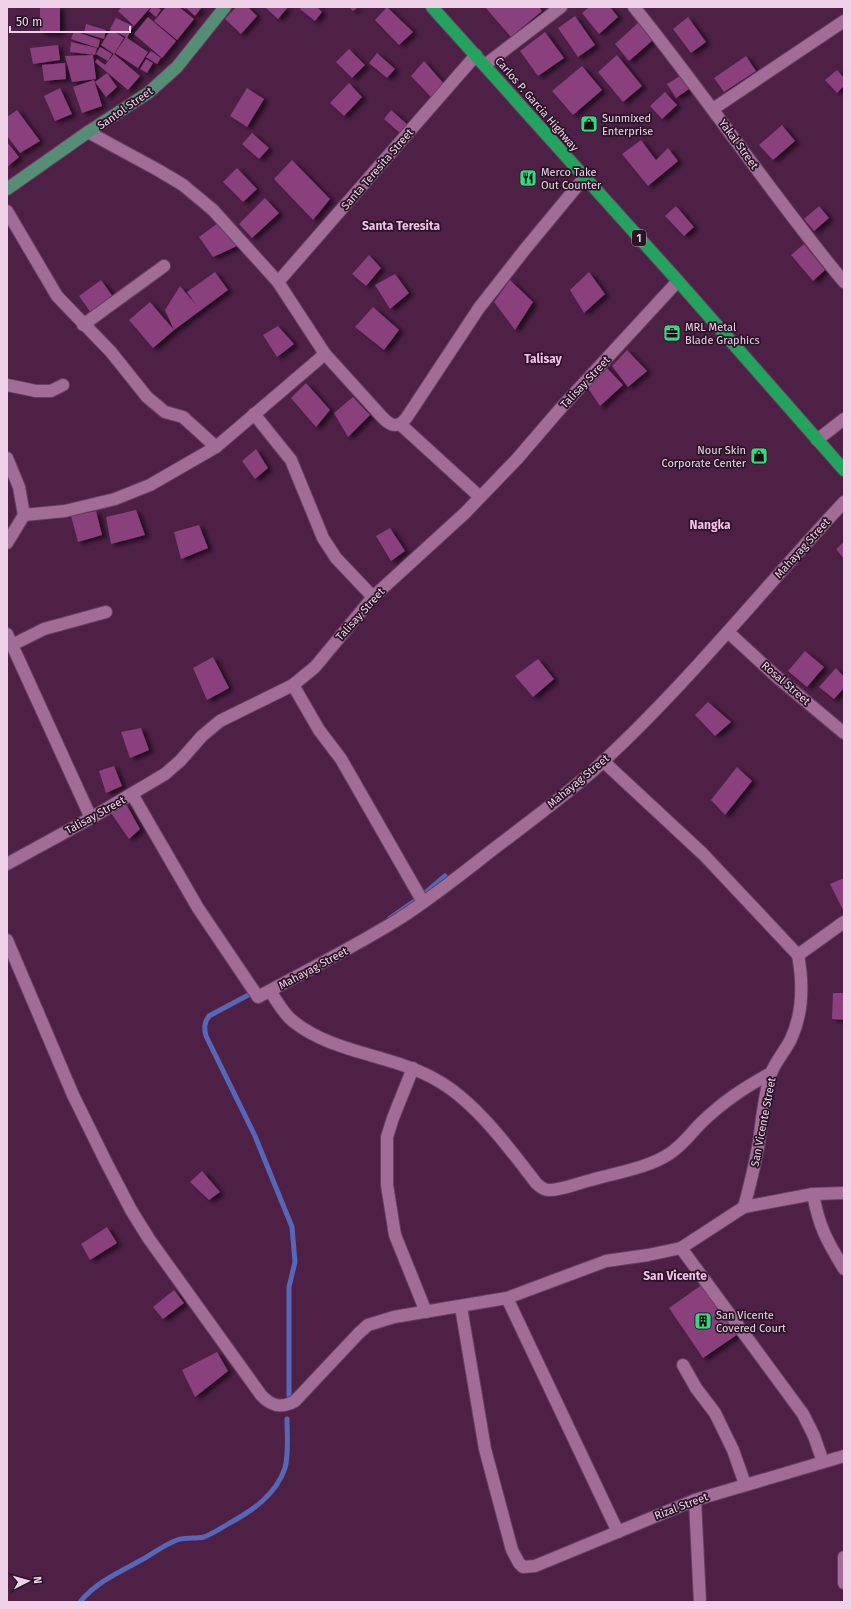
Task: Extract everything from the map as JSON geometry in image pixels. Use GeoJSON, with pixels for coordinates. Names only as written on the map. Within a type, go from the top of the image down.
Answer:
{"type":"FeatureCollection","features":[{"type":"Feature","properties":{"kind":"highway","name":"Carlos P. Garcia Highway"},"geometry":{"type":"LineString","coordinates":[[432,7],[678,281],[844,470]]}},
{"type":"Feature","properties":{"kind":"main road","name":"Santol Street"},"geometry":{"type":"LineString","coordinates":[[7,189],[88,132],[148,93],[177,67],[225,7]]}},
{"type":"Feature","properties":{"kind":"street"},"geometry":{"type":"LineString","coordinates":[[485,65],[561,7]]}},
{"type":"Feature","properties":{"kind":"street","name":"Yakal Street"},"geometry":{"type":"LineString","coordinates":[[634,7],[666,46],[805,235],[844,282]]}},
{"type":"Feature","properties":{"kind":"street"},"geometry":{"type":"LineString","coordinates":[[713,109],[844,21]]}},
{"type":"Feature","properties":{"kind":"street","name":"Santa Teresita Street"},"geometry":{"type":"LineString","coordinates":[[278,282],[476,55]]}},
{"type":"Feature","properties":{"kind":"street"},"geometry":{"type":"LineString","coordinates":[[88,132],[158,170],[198,196],[232,229],[278,282],[325,354],[382,418],[392,425],[400,424],[408,417],[479,308],[584,178]]}},
{"type":"Feature","properties":{"kind":"street"},"geometry":{"type":"LineString","coordinates":[[7,211],[57,296],[83,325],[111,352],[147,397],[165,412],[183,417],[216,447]]}},
{"type":"Feature","properties":{"kind":"street"},"geometry":{"type":"LineString","coordinates":[[83,325],[164,266]]}},
{"type":"Feature","properties":{"kind":"street","name":"Talisay Street"},"geometry":{"type":"LineString","coordinates":[[7,864],[91,818],[165,774],[180,761],[202,736],[220,721],[293,685],[315,667],[373,597],[465,513],[517,459],[560,409],[678,281]]}},
{"type":"Feature","properties":{"kind":"street"},"geometry":{"type":"LineString","coordinates":[[24,515],[65,511],[116,499],[150,485],[216,447],[325,354]]}},
{"type":"Feature","properties":{"kind":"street"},"geometry":{"type":"LineString","coordinates":[[7,385],[36,391],[50,391],[63,385]]}},
{"type":"Feature","properties":{"kind":"street"},"geometry":{"type":"LineString","coordinates":[[254,414],[291,460],[323,538],[336,558],[373,597]]}},
{"type":"Feature","properties":{"kind":"street"},"geometry":{"type":"LineString","coordinates":[[817,440],[844,420]]}},
{"type":"Feature","properties":{"kind":"street"},"geometry":{"type":"LineString","coordinates":[[400,424],[480,497]]}},
{"type":"Feature","properties":{"kind":"street"},"geometry":{"type":"LineString","coordinates":[[7,458],[19,487],[24,515],[7,543]]}},
{"type":"Feature","properties":{"kind":"street","name":"Mahayag Street"},"geometry":{"type":"LineString","coordinates":[[132,794],[198,908],[258,997],[348,949],[394,922],[511,836],[603,761],[660,704],[728,632],[844,502]]}},
{"type":"Feature","properties":{"kind":"street"},"geometry":{"type":"LineString","coordinates":[[12,645],[44,630],[106,612]]}},
{"type":"Feature","properties":{"kind":"street","name":"Rosal Street"},"geometry":{"type":"LineString","coordinates":[[728,632],[778,678],[844,734]]}},
{"type":"Feature","properties":{"kind":"street"},"geometry":{"type":"LineString","coordinates":[[7,634],[91,818]]}},
{"type":"Feature","properties":{"kind":"street"},"geometry":{"type":"LineString","coordinates":[[293,685],[319,730],[341,759],[422,902]]}},
{"type":"Feature","properties":{"kind":"street"},"geometry":{"type":"LineString","coordinates":[[603,761],[703,854],[798,955],[844,922]]}},
{"type":"Feature","properties":{"kind":"street"},"geometry":{"type":"LineString","coordinates":[[7,940],[73,1095],[131,1210],[149,1239],[261,1395],[267,1402],[276,1406],[288,1405],[295,1401],[368,1325],[394,1318],[507,1298],[606,1262],[682,1248],[744,1207],[813,1194],[844,1193]]}},
{"type":"Feature","properties":{"kind":"street","name":"San Vicente Street"},"geometry":{"type":"LineString","coordinates":[[744,1207],[755,1165],[764,1104],[772,1073],[791,1038],[797,1021],[800,1000],[801,973],[798,955]]}},
{"type":"Feature","properties":{"kind":"street"},"geometry":{"type":"LineString","coordinates":[[270,991],[292,1022],[310,1033],[336,1044],[413,1068],[440,1082],[453,1091],[482,1118],[506,1144],[536,1183],[541,1188],[548,1190],[565,1187],[625,1170],[654,1161],[669,1154],[681,1145],[724,1101],[772,1073]]}},
{"type":"Feature","properties":{"kind":"street"},"geometry":{"type":"LineString","coordinates":[[413,1068],[392,1118],[387,1137],[387,1185],[395,1235],[426,1312]]}},
{"type":"Feature","properties":{"kind":"street"},"geometry":{"type":"LineString","coordinates":[[813,1194],[822,1232],[844,1269]]}},
{"type":"Feature","properties":{"kind":"street"},"geometry":{"type":"LineString","coordinates":[[682,1248],[803,1414],[814,1436],[823,1462]]}},
{"type":"Feature","properties":{"kind":"street"},"geometry":{"type":"LineString","coordinates":[[507,1298],[618,1532]]}},
{"type":"Feature","properties":{"kind":"street","name":"Rizal Street"},"geometry":{"type":"LineString","coordinates":[[461,1307],[484,1449],[512,1550],[515,1557],[523,1567],[535,1566],[695,1500],[844,1456]]}},
{"type":"Feature","properties":{"kind":"street"},"geometry":{"type":"LineString","coordinates":[[683,1365],[696,1388],[715,1413],[733,1450],[745,1484]]}},
{"type":"Feature","properties":{"kind":"street"},"geometry":{"type":"LineString","coordinates":[[695,1500],[700,1602]]}},
{"type":"Feature","properties":{"kind":"street"},"geometry":{"type":"LineString","coordinates":[[844,1557],[844,1583]]}},
{"type":"Feature","properties":{"kind":"building"},"geometry":{"type":"Polygon","coordinates":[[[40,7],[60,7],[60,33],[40,33],[40,7]]]}},
{"type":"Feature","properties":{"kind":"building"},"geometry":{"type":"Polygon","coordinates":[[[122,7],[150,8],[134,26],[118,11],[122,7]]]}},
{"type":"Feature","properties":{"kind":"building"},"geometry":{"type":"Polygon","coordinates":[[[152,7],[157,7],[161,10],[156,17],[149,11],[152,7]]]}},
{"type":"Feature","properties":{"kind":"building"},"geometry":{"type":"Polygon","coordinates":[[[166,7],[179,7],[194,19],[177,40],[154,21],[166,7]]]}},
{"type":"Feature","properties":{"kind":"building"},"geometry":{"type":"Polygon","coordinates":[[[182,7],[202,7],[195,16],[186,8],[185,9],[182,7]]]}},
{"type":"Feature","properties":{"kind":"building"},"geometry":{"type":"Polygon","coordinates":[[[236,7],[248,7],[257,16],[241,34],[225,19],[236,7]]]}},
{"type":"Feature","properties":{"kind":"building"},"geometry":{"type":"Polygon","coordinates":[[[265,7],[288,7],[278,19],[265,7]]]}},
{"type":"Feature","properties":{"kind":"building"},"geometry":{"type":"Polygon","coordinates":[[[302,7],[317,7],[322,12],[315,21],[300,9],[302,7]]]}},
{"type":"Feature","properties":{"kind":"building"},"geometry":{"type":"Polygon","coordinates":[[[349,7],[358,7],[353,11],[349,7]]]}},
{"type":"Feature","properties":{"kind":"building"},"geometry":{"type":"Polygon","coordinates":[[[387,7],[413,32],[399,45],[375,20],[387,7]]]}},
{"type":"Feature","properties":{"kind":"building"},"geometry":{"type":"Polygon","coordinates":[[[485,7],[539,7],[542,11],[511,37],[485,7]]]}},
{"type":"Feature","properties":{"kind":"building"},"geometry":{"type":"Polygon","coordinates":[[[589,7],[610,7],[618,17],[599,34],[582,13],[589,7]]]}},
{"type":"Feature","properties":{"kind":"building"},"geometry":{"type":"Polygon","coordinates":[[[575,16],[595,45],[578,57],[558,28],[575,16]]]}},
{"type":"Feature","properties":{"kind":"building"},"geometry":{"type":"Polygon","coordinates":[[[148,17],[176,41],[162,58],[134,34],[148,17]]]}},
{"type":"Feature","properties":{"kind":"building"},"geometry":{"type":"Polygon","coordinates":[[[688,17],[706,42],[691,53],[673,29],[688,17]]]}},
{"type":"Feature","properties":{"kind":"building"},"geometry":{"type":"Polygon","coordinates":[[[116,18],[133,26],[127,38],[148,52],[138,68],[115,53],[126,37],[110,29],[116,18]]]}},
{"type":"Feature","properties":{"kind":"building"},"geometry":{"type":"Polygon","coordinates":[[[638,23],[653,40],[629,61],[615,44],[638,23]]]}},
{"type":"Feature","properties":{"kind":"building"},"geometry":{"type":"Polygon","coordinates":[[[86,24],[106,30],[104,39],[84,33],[86,24]]]}},
{"type":"Feature","properties":{"kind":"building"},"geometry":{"type":"Polygon","coordinates":[[[111,29],[124,38],[114,54],[101,45],[111,29]]]}},
{"type":"Feature","properties":{"kind":"building"},"geometry":{"type":"Polygon","coordinates":[[[74,31],[100,40],[98,48],[71,39],[74,31]]]}},
{"type":"Feature","properties":{"kind":"building"},"geometry":{"type":"Polygon","coordinates":[[[545,32],[564,58],[538,76],[520,51],[545,32]]]}},
{"type":"Feature","properties":{"kind":"building"},"geometry":{"type":"Polygon","coordinates":[[[71,42],[97,48],[95,55],[70,52],[71,42]]]}},
{"type":"Feature","properties":{"kind":"building"},"geometry":{"type":"Polygon","coordinates":[[[58,45],[60,60],[33,64],[30,48],[58,45]]]}},
{"type":"Feature","properties":{"kind":"building"},"geometry":{"type":"Polygon","coordinates":[[[100,47],[112,54],[108,61],[96,54],[100,47]]]}},
{"type":"Feature","properties":{"kind":"building"},"geometry":{"type":"Polygon","coordinates":[[[349,49],[365,65],[352,78],[336,62],[349,49]]]}},
{"type":"Feature","properties":{"kind":"building"},"geometry":{"type":"Polygon","coordinates":[[[151,51],[161,58],[157,64],[146,57],[151,51]]]}},
{"type":"Feature","properties":{"kind":"building"},"geometry":{"type":"Polygon","coordinates":[[[377,53],[395,69],[387,78],[369,63],[377,53]]]}},
{"type":"Feature","properties":{"kind":"building"},"geometry":{"type":"Polygon","coordinates":[[[114,54],[140,76],[128,90],[95,62],[97,59],[105,65],[114,54]]]}},
{"type":"Feature","properties":{"kind":"building"},"geometry":{"type":"Polygon","coordinates":[[[93,55],[96,79],[72,82],[65,56],[93,55]]]}},
{"type":"Feature","properties":{"kind":"building"},"geometry":{"type":"Polygon","coordinates":[[[617,55],[642,86],[623,102],[598,72],[617,55]]]}},
{"type":"Feature","properties":{"kind":"building"},"geometry":{"type":"Polygon","coordinates":[[[746,56],[756,71],[724,92],[714,78],[746,56]]]}},
{"type":"Feature","properties":{"kind":"building"},"geometry":{"type":"Polygon","coordinates":[[[146,59],[153,63],[147,73],[140,69],[146,59]]]}},
{"type":"Feature","properties":{"kind":"building"},"geometry":{"type":"Polygon","coordinates":[[[424,61],[445,85],[431,97],[411,76],[424,61]]]}},
{"type":"Feature","properties":{"kind":"building"},"geometry":{"type":"Polygon","coordinates":[[[65,63],[66,79],[44,81],[42,65],[65,63]]]}},
{"type":"Feature","properties":{"kind":"building"},"geometry":{"type":"Polygon","coordinates":[[[582,66],[602,90],[573,115],[552,91],[582,66]]]}},
{"type":"Feature","properties":{"kind":"building"},"geometry":{"type":"Polygon","coordinates":[[[837,70],[844,78],[844,86],[837,93],[825,80],[837,70]]]}},
{"type":"Feature","properties":{"kind":"building"},"geometry":{"type":"Polygon","coordinates":[[[107,73],[117,87],[106,97],[95,82],[107,73]]]}},
{"type":"Feature","properties":{"kind":"building"},"geometry":{"type":"Polygon","coordinates":[[[680,76],[689,89],[676,98],[667,84],[680,76]]]}},
{"type":"Feature","properties":{"kind":"building"},"geometry":{"type":"Polygon","coordinates":[[[94,80],[102,106],[82,113],[73,87],[94,80]]]}},
{"type":"Feature","properties":{"kind":"building"},"geometry":{"type":"Polygon","coordinates":[[[349,83],[362,97],[344,116],[330,103],[349,83]]]}},
{"type":"Feature","properties":{"kind":"building"},"geometry":{"type":"Polygon","coordinates":[[[60,88],[72,114],[55,121],[44,96],[60,88]]]}},
{"type":"Feature","properties":{"kind":"building"},"geometry":{"type":"Polygon","coordinates":[[[247,88],[264,99],[247,127],[230,116],[247,88]]]}},
{"type":"Feature","properties":{"kind":"building"},"geometry":{"type":"Polygon","coordinates":[[[665,92],[677,105],[662,119],[650,106],[665,92]]]}},
{"type":"Feature","properties":{"kind":"building"},"geometry":{"type":"Polygon","coordinates":[[[17,110],[40,141],[20,153],[7,136],[7,117],[17,110]]]}},
{"type":"Feature","properties":{"kind":"building"},"geometry":{"type":"Polygon","coordinates":[[[391,110],[408,125],[401,134],[384,119],[391,110]]]}},
{"type":"Feature","properties":{"kind":"building"},"geometry":{"type":"Polygon","coordinates":[[[782,125],[795,141],[773,160],[759,145],[782,125]]]}},
{"type":"Feature","properties":{"kind":"building"},"geometry":{"type":"Polygon","coordinates":[[[252,133],[269,148],[259,159],[242,144],[252,133]]]}},
{"type":"Feature","properties":{"kind":"building"},"geometry":{"type":"Polygon","coordinates":[[[641,140],[656,160],[668,148],[678,161],[648,186],[622,154],[641,140]]]}},
{"type":"Feature","properties":{"kind":"building"},"geometry":{"type":"Polygon","coordinates":[[[7,142],[19,157],[7,167],[7,142]]]}},
{"type":"Feature","properties":{"kind":"building"},"geometry":{"type":"Polygon","coordinates":[[[292,160],[330,199],[313,220],[274,179],[292,160]]]}},
{"type":"Feature","properties":{"kind":"building"},"geometry":{"type":"Polygon","coordinates":[[[237,168],[257,189],[243,202],[223,182],[237,168]]]}},
{"type":"Feature","properties":{"kind":"building"},"geometry":{"type":"Polygon","coordinates":[[[265,198],[279,213],[252,238],[239,224],[265,198]]]}},
{"type":"Feature","properties":{"kind":"building"},"geometry":{"type":"Polygon","coordinates":[[[676,206],[694,227],[684,236],[665,216],[676,206]]]}},
{"type":"Feature","properties":{"kind":"building"},"geometry":{"type":"Polygon","coordinates":[[[819,206],[829,218],[814,231],[804,219],[819,206]]]}},
{"type":"Feature","properties":{"kind":"building"},"geometry":{"type":"Polygon","coordinates":[[[218,223],[237,246],[213,257],[199,237],[218,223]]]}},
{"type":"Feature","properties":{"kind":"building"},"geometry":{"type":"Polygon","coordinates":[[[804,244],[825,270],[813,281],[791,255],[804,244]]]}},
{"type":"Feature","properties":{"kind":"building"},"geometry":{"type":"Polygon","coordinates":[[[369,255],[381,268],[366,286],[352,274],[369,255]]]}},
{"type":"Feature","properties":{"kind":"building"},"geometry":{"type":"Polygon","coordinates":[[[215,272],[228,290],[174,330],[165,310],[180,286],[197,306],[187,292],[215,272]]]}},
{"type":"Feature","properties":{"kind":"building"},"geometry":{"type":"Polygon","coordinates":[[[589,272],[605,294],[584,313],[570,290],[589,272]]]}},
{"type":"Feature","properties":{"kind":"building"},"geometry":{"type":"Polygon","coordinates":[[[395,274],[409,293],[390,309],[375,285],[395,274]]]}},
{"type":"Feature","properties":{"kind":"building"},"geometry":{"type":"Polygon","coordinates":[[[101,280],[116,301],[94,317],[79,296],[101,280]]]}},
{"type":"Feature","properties":{"kind":"building"},"geometry":{"type":"Polygon","coordinates":[[[510,280],[533,302],[515,330],[494,302],[510,280]]]}},
{"type":"Feature","properties":{"kind":"building"},"geometry":{"type":"Polygon","coordinates":[[[150,302],[174,330],[153,348],[129,320],[150,302]]]}},
{"type":"Feature","properties":{"kind":"building"},"geometry":{"type":"Polygon","coordinates":[[[373,307],[399,330],[384,350],[355,327],[373,307]]]}},
{"type":"Feature","properties":{"kind":"building"},"geometry":{"type":"Polygon","coordinates":[[[278,326],[294,344],[277,357],[263,335],[278,326]]]}},
{"type":"Feature","properties":{"kind":"building"},"geometry":{"type":"Polygon","coordinates":[[[627,350],[647,371],[628,387],[612,366],[627,350]]]}},
{"type":"Feature","properties":{"kind":"building"},"geometry":{"type":"Polygon","coordinates":[[[604,365],[623,385],[600,406],[586,385],[604,365]]]}},
{"type":"Feature","properties":{"kind":"building"},"geometry":{"type":"Polygon","coordinates":[[[306,383],[330,410],[316,427],[291,398],[306,383]]]}},
{"type":"Feature","properties":{"kind":"building"},"geometry":{"type":"Polygon","coordinates":[[[353,397],[370,415],[348,437],[334,413],[353,397]]]}},
{"type":"Feature","properties":{"kind":"building"},"geometry":{"type":"Polygon","coordinates":[[[256,449],[268,468],[255,479],[242,461],[256,449]]]}},
{"type":"Feature","properties":{"kind":"building"},"geometry":{"type":"Polygon","coordinates":[[[136,510],[145,535],[111,544],[106,517],[136,510]]]}},
{"type":"Feature","properties":{"kind":"building"},"geometry":{"type":"Polygon","coordinates":[[[96,511],[102,535],[78,542],[71,516],[96,511]]]}},
{"type":"Feature","properties":{"kind":"building"},"geometry":{"type":"Polygon","coordinates":[[[199,525],[208,548],[181,559],[174,532],[199,525]]]}},
{"type":"Feature","properties":{"kind":"building"},"geometry":{"type":"Polygon","coordinates":[[[390,528],[405,551],[391,561],[376,536],[390,528]]]}},
{"type":"Feature","properties":{"kind":"building"},"geometry":{"type":"Polygon","coordinates":[[[844,542],[844,559],[836,549],[844,542]]]}},
{"type":"Feature","properties":{"kind":"building"},"geometry":{"type":"Polygon","coordinates":[[[805,651],[824,667],[807,687],[788,671],[805,651]]]}},
{"type":"Feature","properties":{"kind":"building"},"geometry":{"type":"Polygon","coordinates":[[[213,657],[229,688],[207,700],[193,668],[213,657]]]}},
{"type":"Feature","properties":{"kind":"building"},"geometry":{"type":"Polygon","coordinates":[[[538,659],[554,679],[533,697],[515,676],[538,659]]]}},
{"type":"Feature","properties":{"kind":"building"},"geometry":{"type":"Polygon","coordinates":[[[836,668],[844,677],[844,688],[834,699],[819,687],[836,668]]]}},
{"type":"Feature","properties":{"kind":"building"},"geometry":{"type":"Polygon","coordinates":[[[708,702],[731,722],[715,736],[695,715],[708,702]]]}},
{"type":"Feature","properties":{"kind":"building"},"geometry":{"type":"Polygon","coordinates":[[[141,728],[149,750],[130,758],[121,732],[141,728]]]}},
{"type":"Feature","properties":{"kind":"building"},"geometry":{"type":"Polygon","coordinates":[[[114,766],[122,786],[106,793],[99,771],[114,766]]]}},
{"type":"Feature","properties":{"kind":"building"},"geometry":{"type":"Polygon","coordinates":[[[737,767],[752,781],[725,815],[711,800],[737,767]]]}},
{"type":"Feature","properties":{"kind":"building"},"geometry":{"type":"Polygon","coordinates":[[[126,804],[140,829],[129,839],[111,813],[126,804]]]}},
{"type":"Feature","properties":{"kind":"building"},"geometry":{"type":"Polygon","coordinates":[[[844,878],[844,910],[843,910],[830,884],[844,878]]]}},
{"type":"Feature","properties":{"kind":"building"},"geometry":{"type":"Polygon","coordinates":[[[833,993],[844,993],[844,1020],[832,1019],[833,993]]]}},
{"type":"Feature","properties":{"kind":"building"},"geometry":{"type":"Polygon","coordinates":[[[202,1171],[220,1192],[209,1200],[190,1182],[202,1171]]]}},
{"type":"Feature","properties":{"kind":"building"},"geometry":{"type":"Polygon","coordinates":[[[107,1227],[117,1243],[90,1260],[81,1244],[107,1227]]]}},
{"type":"Feature","properties":{"kind":"building","name":"San Vicente Covered Court"},"geometry":{"type":"Polygon","coordinates":[[[703,1284],[738,1334],[703,1358],[669,1308],[703,1284]]]}},
{"type":"Feature","properties":{"kind":"building"},"geometry":{"type":"Polygon","coordinates":[[[174,1290],[184,1303],[163,1319],[153,1307],[174,1290]]]}},
{"type":"Feature","properties":{"kind":"building"},"geometry":{"type":"Polygon","coordinates":[[[217,1352],[228,1371],[195,1397],[182,1370],[217,1352]]]}},
{"type":"Feature","properties":{"kind":"waterway"},"geometry":{"type":"LineString","coordinates":[[424,894],[445,876]]}},
{"type":"Feature","properties":{"kind":"waterway"},"geometry":{"type":"LineString","coordinates":[[390,918],[416,900],[415,896]]}},
{"type":"Feature","properties":{"kind":"waterway"},"geometry":{"type":"LineString","coordinates":[[252,993],[209,1016],[205,1023],[205,1030],[206,1036],[255,1136],[292,1227],[295,1262],[289,1287],[289,1395]]}},
{"type":"Feature","properties":{"kind":"waterway"},"geometry":{"type":"LineString","coordinates":[[80,1602],[102,1582],[165,1546],[180,1539],[201,1538],[207,1536],[246,1514],[262,1501],[276,1486],[285,1468],[287,1450],[287,1419]]}},
{"type":"Feature","properties":{"kind":"place","name":"Sunmixed Enterprise"},"geometry":{"type":"Point","coordinates":[589,124]}},
{"type":"Feature","properties":{"kind":"place","name":"Merco Take Out Counter"},"geometry":{"type":"Point","coordinates":[528,178]}},
{"type":"Feature","properties":{"kind":"place","name":"MRL Metal Blade Graphics"},"geometry":{"type":"Point","coordinates":[672,333]}},
{"type":"Feature","properties":{"kind":"place","name":"Nour Skin Corporate Center"},"geometry":{"type":"Point","coordinates":[759,456]}},
{"type":"Feature","properties":{"kind":"place","name":"San Vicente Covered Court"},"geometry":{"type":"Point","coordinates":[703,1321]}},
{"type":"Feature","properties":{"kind":"district","name":"Santa Teresita"},"geometry":{"type":"Point","coordinates":[401,226]}},
{"type":"Feature","properties":{"kind":"district","name":"Talisay"},"geometry":{"type":"Point","coordinates":[543,359]}},
{"type":"Feature","properties":{"kind":"district","name":"Nangka"},"geometry":{"type":"Point","coordinates":[710,525]}},
{"type":"Feature","properties":{"kind":"district","name":"San Vicente"},"geometry":{"type":"Point","coordinates":[675,1276]}}]}
